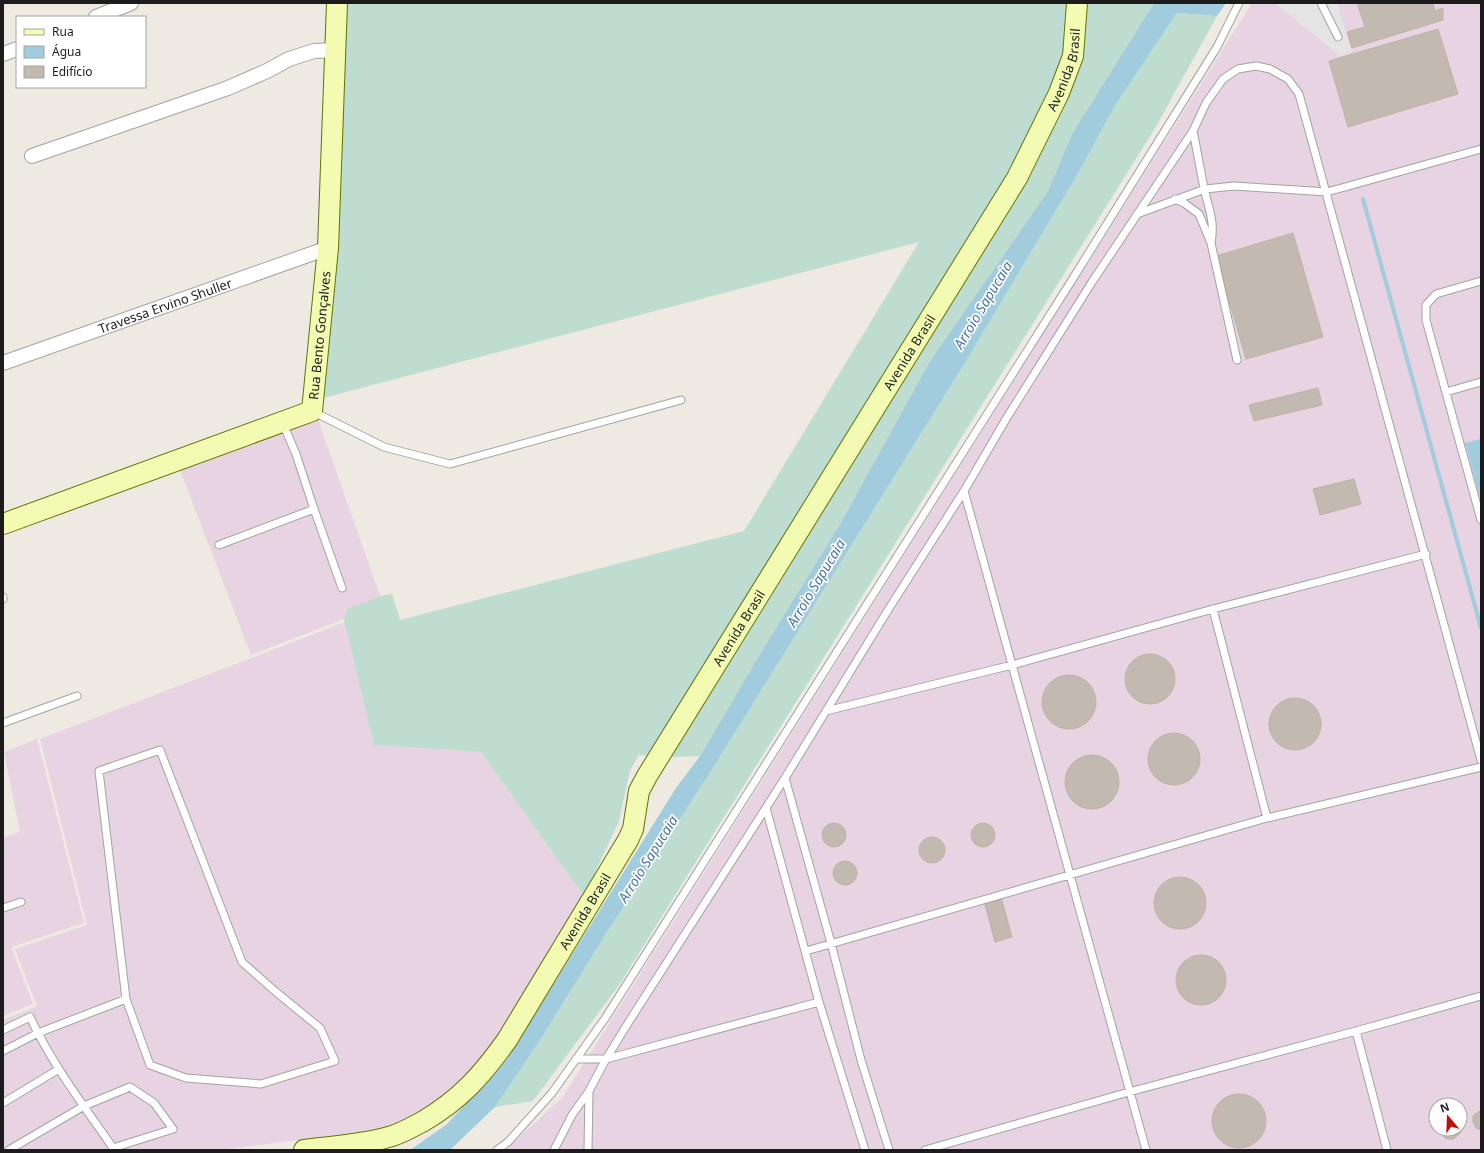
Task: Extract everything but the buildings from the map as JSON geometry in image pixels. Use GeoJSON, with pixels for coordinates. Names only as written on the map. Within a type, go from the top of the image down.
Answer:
{"type":"FeatureCollection","features":[{"type":"Feature","properties":{"kind":"main road","name":"Rua Bento Gonçalves"},"geometry":{"type":"LineString","coordinates":[[3,524],[312,411],[328,248],[337,3]]}},
{"type":"Feature","properties":{"kind":"main road","name":"Avenida Brasil"},"geometry":{"type":"LineString","coordinates":[[304,1150],[367,1142],[392,1136],[414,1126],[440,1111],[464,1092],[488,1067],[507,1040],[628,840],[632,829],[639,791],[647,776],[1017,178],[1059,93],[1073,56],[1077,3]]}},
{"type":"Feature","properties":{"kind":"street"},"geometry":{"type":"LineString","coordinates":[[98,16],[131,3]]}},
{"type":"Feature","properties":{"kind":"street"},"geometry":{"type":"LineString","coordinates":[[3,54],[16,49]]}},
{"type":"Feature","properties":{"kind":"street"},"geometry":{"type":"LineString","coordinates":[[32,156],[228,88],[267,71],[289,59],[314,51],[335,50]]}},
{"type":"Feature","properties":{"kind":"street","name":"Travessa Ervino Shuller"},"geometry":{"type":"LineString","coordinates":[[3,363],[328,248]]}},
{"type":"Feature","properties":{"kind":"lane"},"geometry":{"type":"LineString","coordinates":[[1321,3],[1338,37]]}},
{"type":"Feature","properties":{"kind":"lane"},"geometry":{"type":"LineString","coordinates":[[497,1150],[508,1142],[552,1093],[606,1017],[1064,293],[1217,47],[1238,5]]}},
{"type":"Feature","properties":{"kind":"lane"},"geometry":{"type":"LineString","coordinates":[[554,1150],[572,1115],[589,1091],[606,1059],[630,1020],[785,778],[1092,282],[1193,130],[1206,103],[1223,79],[1238,69],[1256,66],[1270,69],[1288,79],[1299,94],[1426,554],[1481,760]]}},
{"type":"Feature","properties":{"kind":"lane"},"geometry":{"type":"LineString","coordinates":[[1193,130],[1204,189],[1211,210],[1213,229],[1211,243]]}},
{"type":"Feature","properties":{"kind":"lane"},"geometry":{"type":"LineString","coordinates":[[1137,214],[1204,189],[1234,186],[1327,192],[1481,149]]}},
{"type":"Feature","properties":{"kind":"lane"},"geometry":{"type":"LineString","coordinates":[[1175,199],[1184,203],[1199,214],[1211,243],[1237,360]]}},
{"type":"Feature","properties":{"kind":"lane"},"geometry":{"type":"LineString","coordinates":[[1481,281],[1436,294],[1426,305],[1426,320],[1481,520]]}},
{"type":"Feature","properties":{"kind":"lane"},"geometry":{"type":"LineString","coordinates":[[1446,392],[1481,382]]}},
{"type":"Feature","properties":{"kind":"lane"},"geometry":{"type":"LineString","coordinates":[[312,411],[384,447],[450,464],[681,400]]}},
{"type":"Feature","properties":{"kind":"lane"},"geometry":{"type":"LineString","coordinates":[[282,422],[296,454],[342,588]]}},
{"type":"Feature","properties":{"kind":"lane"},"geometry":{"type":"LineString","coordinates":[[964,491],[1146,1150]]}},
{"type":"Feature","properties":{"kind":"lane"},"geometry":{"type":"LineString","coordinates":[[219,545],[314,509]]}},
{"type":"Feature","properties":{"kind":"lane"},"geometry":{"type":"LineString","coordinates":[[826,711],[1012,665],[1213,609],[1426,554]]}},
{"type":"Feature","properties":{"kind":"lane"},"geometry":{"type":"LineString","coordinates":[[1213,609],[1267,818]]}},
{"type":"Feature","properties":{"kind":"lane"},"geometry":{"type":"LineString","coordinates":[[3,723],[77,696]]}},
{"type":"Feature","properties":{"kind":"lane"},"geometry":{"type":"LineString","coordinates":[[160,750],[242,962],[320,1028],[335,1061],[261,1084],[186,1078],[150,1065],[126,999],[99,771],[160,750]]}},
{"type":"Feature","properties":{"kind":"lane"},"geometry":{"type":"LineString","coordinates":[[806,951],[1267,818],[1481,766]]}},
{"type":"Feature","properties":{"kind":"lane"},"geometry":{"type":"LineString","coordinates":[[785,778],[831,943],[861,1060],[889,1150]]}},
{"type":"Feature","properties":{"kind":"lane"},"geometry":{"type":"LineString","coordinates":[[766,808],[819,1002],[865,1150]]}},
{"type":"Feature","properties":{"kind":"lane"},"geometry":{"type":"LineString","coordinates":[[3,908],[21,902]]}},
{"type":"Feature","properties":{"kind":"lane"},"geometry":{"type":"LineString","coordinates":[[925,1150],[1129,1092],[1481,996]]}},
{"type":"Feature","properties":{"kind":"lane"},"geometry":{"type":"LineString","coordinates":[[3,1051],[38,1033],[126,999]]}},
{"type":"Feature","properties":{"kind":"lane"},"geometry":{"type":"LineString","coordinates":[[576,1059],[606,1059],[819,1002]]}},
{"type":"Feature","properties":{"kind":"lane"},"geometry":{"type":"LineString","coordinates":[[3,1030],[30,1017],[59,1069],[84,1106],[113,1148],[173,1129],[154,1103],[130,1087],[84,1106],[9,1150]]}},
{"type":"Feature","properties":{"kind":"lane"},"geometry":{"type":"LineString","coordinates":[[1356,1031],[1387,1150]]}},
{"type":"Feature","properties":{"kind":"lane"},"geometry":{"type":"LineString","coordinates":[[3,1103],[59,1069]]}},
{"type":"Feature","properties":{"kind":"lane"},"geometry":{"type":"LineString","coordinates":[[588,1150],[589,1091]]}},
{"type":"Feature","properties":{"kind":"shaded area"},"geometry":{"type":"Polygon","coordinates":[[[1252,3],[1481,3],[1481,1150],[505,1150],[562,1098],[1252,3]]]}},
{"type":"Feature","properties":{"kind":"shaded area"},"geometry":{"type":"Polygon","coordinates":[[[1275,3],[1337,3],[1352,52],[1340,56],[1275,3]]]}},
{"type":"Feature","properties":{"kind":"shaded area"},"geometry":{"type":"Polygon","coordinates":[[[317,417],[380,596],[347,609],[344,619],[251,655],[180,470],[317,417]]]}},
{"type":"Feature","properties":{"kind":"shaded area"},"geometry":{"type":"Polygon","coordinates":[[[345,622],[374,745],[481,752],[584,896],[510,1018],[481,1062],[451,1094],[400,1123],[360,1132],[220,1150],[3,1150],[3,1020],[37,1006],[15,949],[87,925],[40,739],[345,622]]]}},
{"type":"Feature","properties":{"kind":"shaded area"},"geometry":{"type":"Polygon","coordinates":[[[37,739],[84,923],[11,947],[33,1004],[3,1016],[3,838],[20,832],[4,752],[37,739]]]}},
{"type":"Feature","properties":{"kind":"green space"},"geometry":{"type":"Polygon","coordinates":[[[344,3],[1154,3],[1072,134],[1048,191],[930,361],[839,526],[760,654],[700,756],[674,757],[639,755],[630,770],[619,821],[584,896],[481,752],[374,745],[344,619],[347,609],[380,596],[392,594],[400,620],[744,531],[919,242],[323,398],[344,3]]]}},
{"type":"Feature","properties":{"kind":"green space"},"geometry":{"type":"Polygon","coordinates":[[[1177,13],[1217,16],[1154,130],[619,985],[533,1101],[495,1107],[542,1037],[612,924],[711,771],[963,366],[1079,172],[1114,107],[1177,13]]]}},
{"type":"Feature","properties":{"kind":"water","name":"Arroio Sapucaia"},"geometry":{"type":"Polygon","coordinates":[[[1154,3],[1226,3],[1217,16],[1177,13],[1114,107],[1079,172],[963,366],[711,771],[612,924],[542,1037],[495,1107],[450,1150],[410,1150],[446,1125],[507,1059],[676,788],[700,756],[760,654],[839,526],[930,361],[1048,191],[1072,134],[1154,3]]]}},
{"type":"Feature","properties":{"kind":"water"},"geometry":{"type":"Polygon","coordinates":[[[1481,439],[1481,501],[1465,443],[1481,439]]]}},
{"type":"Feature","properties":{"kind":"waterway"},"geometry":{"type":"LineString","coordinates":[[1363,199],[1481,628]]}}]}
